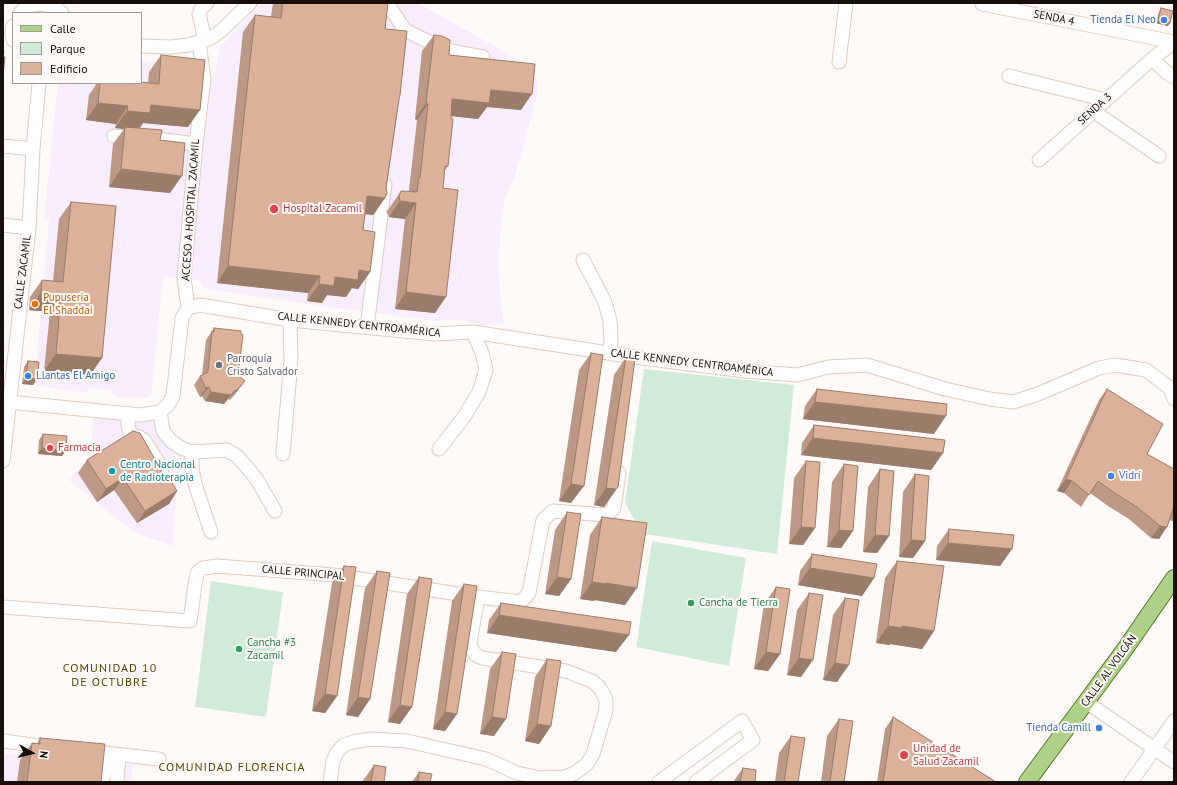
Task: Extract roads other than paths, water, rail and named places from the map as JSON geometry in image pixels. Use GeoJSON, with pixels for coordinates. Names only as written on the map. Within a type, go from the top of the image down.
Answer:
{"type":"FeatureCollection","features":[{"type":"Feature","properties":{"kind":"main road","name":"CALLE AL VOLCÁN"},"geometry":{"type":"LineString","coordinates":[[1027,782],[1125,649],[1174,578]]}},
{"type":"Feature","properties":{"kind":"street","name":"ACCESO A HOSPITAL ZACAMIL"},"geometry":{"type":"LineString","coordinates":[[160,412],[168,405],[173,396],[182,318],[188,308],[184,278],[196,144],[204,78],[199,14],[201,9],[207,3]]}},
{"type":"Feature","properties":{"kind":"street"},"geometry":{"type":"LineString","coordinates":[[142,46],[171,47],[211,38],[222,30],[250,3]]}},
{"type":"Feature","properties":{"kind":"street"},"geometry":{"type":"LineString","coordinates":[[387,3],[406,30],[445,50],[483,57]]}},
{"type":"Feature","properties":{"kind":"street"},"geometry":{"type":"LineString","coordinates":[[839,62],[846,3]]}},
{"type":"Feature","properties":{"kind":"street"},"geometry":{"type":"LineString","coordinates":[[21,12],[26,8],[37,4],[57,8]]}},
{"type":"Feature","properties":{"kind":"street","name":"SENDA 4"},"geometry":{"type":"LineString","coordinates":[[982,4],[1174,42]]}},
{"type":"Feature","properties":{"kind":"street"},"geometry":{"type":"LineString","coordinates":[[404,44],[406,30]]}},
{"type":"Feature","properties":{"kind":"street","name":"SENDA 3"},"geometry":{"type":"LineString","coordinates":[[1039,160],[1152,59],[1174,42]]}},
{"type":"Feature","properties":{"kind":"street"},"geometry":{"type":"LineString","coordinates":[[1152,59],[1167,73],[1174,77]]}},
{"type":"Feature","properties":{"kind":"street"},"geometry":{"type":"LineString","coordinates":[[1009,76],[1106,100]]}},
{"type":"Feature","properties":{"kind":"street","name":"CALLE ZACAMIL"},"geometry":{"type":"LineString","coordinates":[[3,461],[29,228],[33,149],[39,84]]}},
{"type":"Feature","properties":{"kind":"street"},"geometry":{"type":"LineString","coordinates":[[1093,111],[1159,156]]}},
{"type":"Feature","properties":{"kind":"street"},"geometry":{"type":"LineString","coordinates":[[114,136],[196,144]]}},
{"type":"Feature","properties":{"kind":"street"},"geometry":{"type":"LineString","coordinates":[[3,146],[33,149]]}},
{"type":"Feature","properties":{"kind":"street"},"geometry":{"type":"LineString","coordinates":[[367,327],[387,169]]}},
{"type":"Feature","properties":{"kind":"street"},"geometry":{"type":"LineString","coordinates":[[3,225],[29,228]]}},
{"type":"Feature","properties":{"kind":"street"},"geometry":{"type":"LineString","coordinates":[[583,260],[605,302],[610,321],[610,354]]}},
{"type":"Feature","properties":{"kind":"street","name":"CALLE KENNEDY CENTROAMÉRICA"},"geometry":{"type":"LineString","coordinates":[[188,308],[200,305],[290,320],[435,334],[472,332],[610,354],[745,372],[797,375],[828,367],[867,365],[945,389],[990,399],[1013,402],[1038,394],[1099,368],[1115,365],[1146,370],[1170,388],[1174,399]]}},
{"type":"Feature","properties":{"kind":"street"},"geometry":{"type":"LineString","coordinates":[[283,454],[291,360],[290,320]]}},
{"type":"Feature","properties":{"kind":"street"},"geometry":{"type":"LineString","coordinates":[[439,448],[464,417],[479,392],[486,370],[482,353],[472,332]]}},
{"type":"Feature","properties":{"kind":"street"},"geometry":{"type":"LineString","coordinates":[[632,372],[634,357]]}},
{"type":"Feature","properties":{"kind":"street"},"geometry":{"type":"LineString","coordinates":[[9,402],[140,415],[160,412],[164,431],[171,441],[181,448],[192,452],[227,450],[237,456],[256,478],[275,511]]}},
{"type":"Feature","properties":{"kind":"street"},"geometry":{"type":"LineString","coordinates":[[128,413],[128,426],[132,436],[139,437],[144,440],[160,465],[162,474],[160,484]]}},
{"type":"Feature","properties":{"kind":"street"},"geometry":{"type":"LineString","coordinates":[[192,452],[192,468],[195,484],[211,532]]}},
{"type":"Feature","properties":{"kind":"street","name":"CALLE PRINCIPAL"},"geometry":{"type":"LineString","coordinates":[[3,607],[190,621],[198,572],[203,568],[217,566],[334,575],[521,602],[529,593],[543,520],[553,511],[607,515],[614,508],[620,463]]}},
{"type":"Feature","properties":{"kind":"street"},"geometry":{"type":"LineString","coordinates":[[330,782],[334,761],[338,752],[344,745],[371,739],[406,742],[486,759],[517,773],[540,778],[565,778],[575,774],[587,764],[593,754],[606,710],[606,700],[600,688],[592,681],[566,671],[482,658],[476,655],[471,648],[470,642],[478,597]]}},
{"type":"Feature","properties":{"kind":"street"},"geometry":{"type":"LineString","coordinates":[[1086,702],[1174,762]]}},
{"type":"Feature","properties":{"kind":"street"},"geometry":{"type":"LineString","coordinates":[[659,782],[742,721],[753,740],[696,782]]}},
{"type":"Feature","properties":{"kind":"street"},"geometry":{"type":"LineString","coordinates":[[1131,782],[1174,721]]}},
{"type":"Feature","properties":{"kind":"street"},"geometry":{"type":"LineString","coordinates":[[3,741],[56,748]]}},
{"type":"Feature","properties":{"kind":"street"},"geometry":{"type":"LineString","coordinates":[[71,749],[159,759]]}},
{"type":"Feature","properties":{"kind":"street"},"geometry":{"type":"LineString","coordinates":[[104,776],[113,754]]}},
{"type":"Feature","properties":{"kind":"street"},"geometry":{"type":"LineString","coordinates":[[113,754],[117,782]]}},
{"type":"Feature","properties":{"kind":"place","name":"Tienda El Neo"},"geometry":{"type":"Point","coordinates":[1164,20]}},
{"type":"Feature","properties":{"kind":"place","name":"Hospital Zacamil"},"geometry":{"type":"Point","coordinates":[274,209]}},
{"type":"Feature","properties":{"kind":"place","name":"Pupuseria El Shaddai"},"geometry":{"type":"Point","coordinates":[35,304]}},
{"type":"Feature","properties":{"kind":"place","name":"Parroquia Cristo Salvador"},"geometry":{"type":"Point","coordinates":[219,365]}},
{"type":"Feature","properties":{"kind":"place","name":"Llantas El Amigo"},"geometry":{"type":"Point","coordinates":[28,376]}},
{"type":"Feature","properties":{"kind":"place","name":"Farmacia"},"geometry":{"type":"Point","coordinates":[50,448]}},
{"type":"Feature","properties":{"kind":"place","name":"Centro Nacional de Radioterapia"},"geometry":{"type":"Point","coordinates":[112,471]}},
{"type":"Feature","properties":{"kind":"place","name":"Vidrí"},"geometry":{"type":"Point","coordinates":[1111,476]}},
{"type":"Feature","properties":{"kind":"place","name":"Cancha de Tierra"},"geometry":{"type":"Point","coordinates":[691,603]}},
{"type":"Feature","properties":{"kind":"place","name":"Cancha #3 Zacamil"},"geometry":{"type":"Point","coordinates":[239,649]}},
{"type":"Feature","properties":{"kind":"place","name":"Tienda Camill"},"geometry":{"type":"Point","coordinates":[1099,728]}},
{"type":"Feature","properties":{"kind":"place","name":"Unidad de Salud Zacamil"},"geometry":{"type":"Point","coordinates":[904,755]}},
{"type":"Feature","properties":{"kind":"district","name":"COMUNIDAD 10 DE OCTUBRE"},"geometry":{"type":"Point","coordinates":[110,676]}},
{"type":"Feature","properties":{"kind":"district","name":"COMUNIDAD FLORENCIA"},"geometry":{"type":"Point","coordinates":[232,768]}}]}
